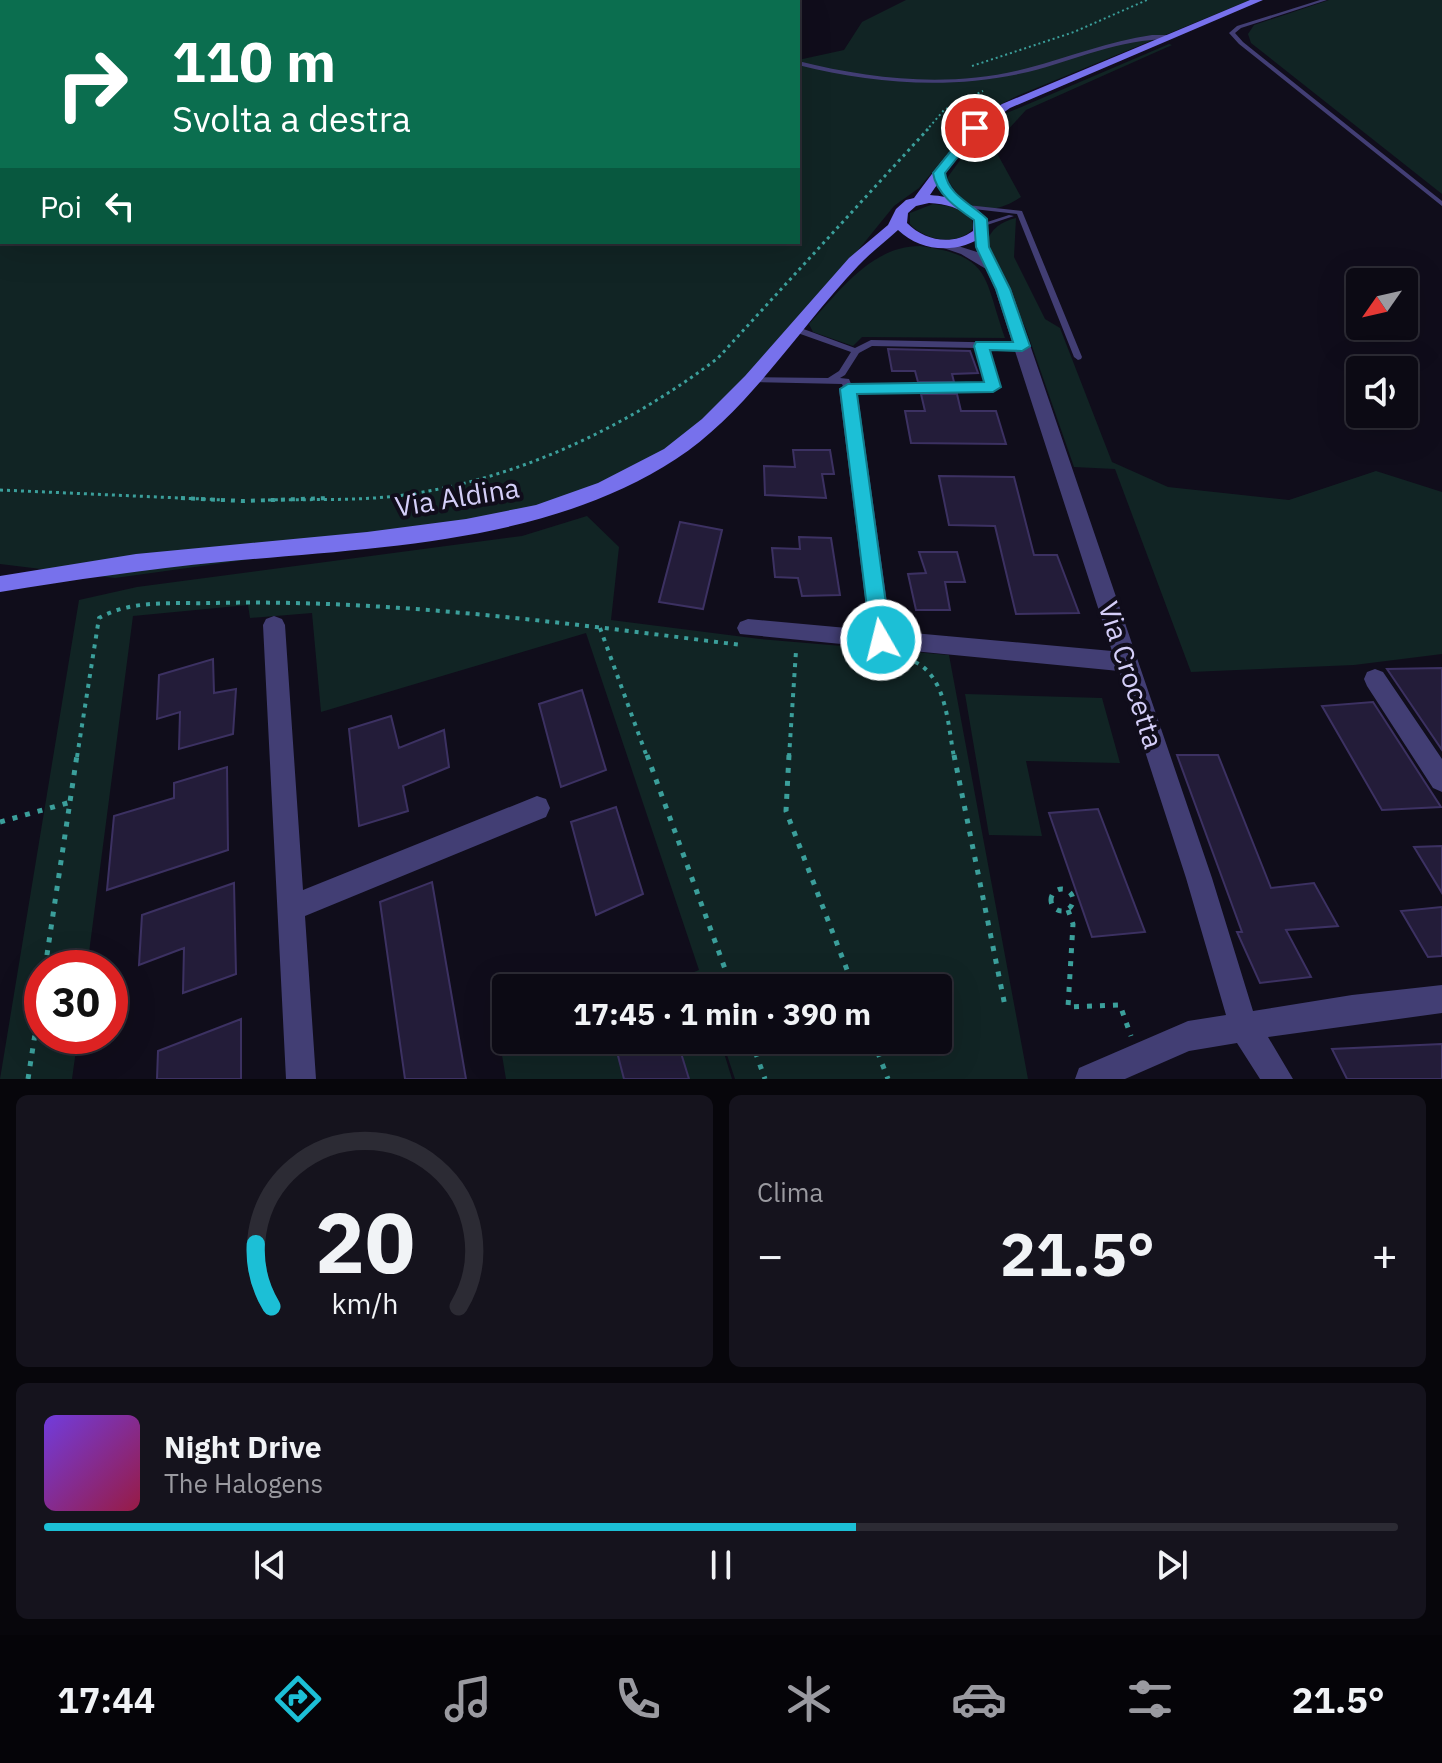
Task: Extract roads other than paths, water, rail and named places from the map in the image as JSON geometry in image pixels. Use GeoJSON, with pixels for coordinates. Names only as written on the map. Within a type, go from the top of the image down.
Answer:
{"type":"FeatureCollection","features":[{"type":"Feature","properties":{"kind":"street","name":"Via Aldina"},"geometry":{"type":"LineString","coordinates":[[0,584],[136,562],[367,540],[466,527],[538,512],[605,488],[670,454],[708,423],[751,380],[838,280],[894,227],[905,207],[919,201],[975,128],[1006,106],[1258,0]]}},
{"type":"Feature","properties":{"kind":"street"},"geometry":{"type":"LineString","coordinates":[[939,173],[945,191],[980,219],[981,229]]}},
{"type":"Feature","properties":{"kind":"street"},"geometry":{"type":"LineString","coordinates":[[919,201],[939,200],[963,205]]}},
{"type":"Feature","properties":{"kind":"street"},"geometry":{"type":"LineString","coordinates":[[899,217],[905,230],[930,242],[966,251],[992,267]]}},
{"type":"Feature","properties":{"kind":"street","name":"Via Aldina"},"geometry":{"type":"LineString","coordinates":[[838,280],[871,253],[892,245],[967,241],[981,229]]}},
{"type":"Feature","properties":{"kind":"street","name":"Via Crocetta"},"geometry":{"type":"LineString","coordinates":[[981,229],[982,247],[1003,289],[1199,878],[1243,1025],[1278,1079]]}},
{"type":"Feature","properties":{"kind":"street"},"geometry":{"type":"LineString","coordinates":[[848,389],[881,640]]}},
{"type":"Feature","properties":{"kind":"street"},"geometry":{"type":"LineString","coordinates":[[274,625],[301,1079]]}},
{"type":"Feature","properties":{"kind":"street"},"geometry":{"type":"LineString","coordinates":[[754,629],[1126,662]]}},
{"type":"Feature","properties":{"kind":"street"},"geometry":{"type":"LineString","coordinates":[[1375,679],[1442,780]]}},
{"type":"Feature","properties":{"kind":"street"},"geometry":{"type":"LineString","coordinates":[[291,908],[537,808]]}},
{"type":"Feature","properties":{"kind":"street"},"geometry":{"type":"LineString","coordinates":[[1090,1079],[1188,1036],[1243,1025],[1442,999]]}},
{"type":"Feature","properties":{"kind":"lane"},"geometry":{"type":"LineString","coordinates":[[1325,0],[1239,27],[1232,33],[1442,204]]}},
{"type":"Feature","properties":{"kind":"lane"},"geometry":{"type":"LineString","coordinates":[[800,64],[910,81],[946,83],[1024,71],[1144,35],[1170,37]]}},
{"type":"Feature","properties":{"kind":"lane"},"geometry":{"type":"LineString","coordinates":[[963,205],[1020,212]]}},
{"type":"Feature","properties":{"kind":"lane"},"geometry":{"type":"LineString","coordinates":[[981,229],[1020,212]]}},
{"type":"Feature","properties":{"kind":"lane"},"geometry":{"type":"LineString","coordinates":[[1020,212],[1078,357]]}},
{"type":"Feature","properties":{"kind":"lane"},"geometry":{"type":"LineString","coordinates":[[795,329],[856,351]]}},
{"type":"Feature","properties":{"kind":"lane"},"geometry":{"type":"LineString","coordinates":[[829,381],[842,373],[856,351],[871,343],[1022,346]]}},
{"type":"Feature","properties":{"kind":"lane"},"geometry":{"type":"LineString","coordinates":[[751,380],[846,381],[848,389],[993,387],[981,346]]}}]}
